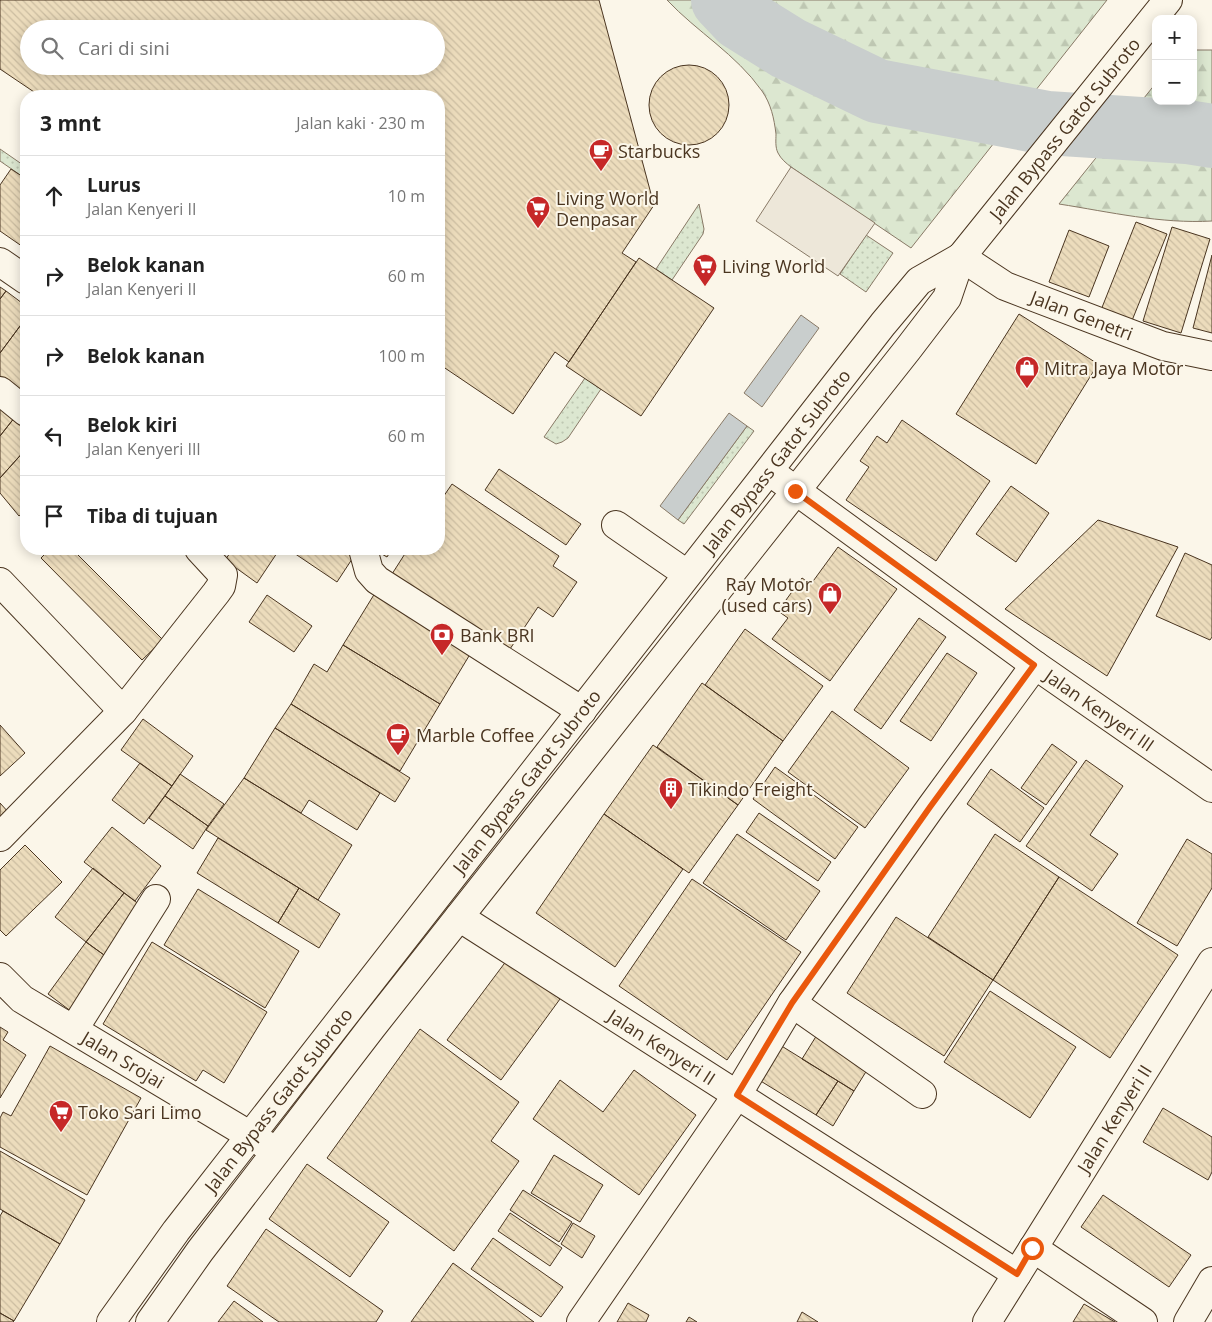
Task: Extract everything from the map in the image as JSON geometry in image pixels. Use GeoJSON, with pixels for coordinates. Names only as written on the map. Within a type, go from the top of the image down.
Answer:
{"type":"FeatureCollection","features":[{"type":"Feature","properties":{"kind":"main road","name":"Jalan Bypass Gatot Subroto"},"geometry":{"type":"LineString","coordinates":[[111,1322],[176,1231],[812,414],[919,281],[960,257],[1168,0]]}},
{"type":"Feature","properties":{"kind":"main road","name":"Jalan Bypass Gatot Subroto"},"geometry":{"type":"LineString","coordinates":[[150,1322],[200,1251],[276,1152],[947,298],[960,257]]}},
{"type":"Feature","properties":{"kind":"main road","name":"Jalan Genetri"},"geometry":{"type":"LineString","coordinates":[[960,257],[1005,286],[1162,346],[1212,356]]}},
{"type":"Feature","properties":{"kind":"main road"},"geometry":{"type":"LineString","coordinates":[[0,262],[20,276]]}},
{"type":"Feature","properties":{"kind":"main road"},"geometry":{"type":"LineString","coordinates":[[0,391],[20,407]]}},
{"type":"Feature","properties":{"kind":"main road","name":"Jalan Kenyeri III"},"geometry":{"type":"LineString","coordinates":[[769,471],[1034,665],[1212,788]]}},
{"type":"Feature","properties":{"kind":"main road"},"geometry":{"type":"LineString","coordinates":[[616,525],[687,574]]}},
{"type":"Feature","properties":{"kind":"main road"},"geometry":{"type":"LineString","coordinates":[[0,837],[123,711],[216,594],[221,586],[223,574],[206,555]]}},
{"type":"Feature","properties":{"kind":"main road"},"geometry":{"type":"LineString","coordinates":[[365,555],[369,571],[377,580],[582,710]]}},
{"type":"Feature","properties":{"kind":"main road"},"geometry":{"type":"LineString","coordinates":[[0,582],[123,711]]}},
{"type":"Feature","properties":{"kind":"main road"},"geometry":{"type":"LineString","coordinates":[[581,1322],[737,1095],[792,1003],[930,807],[1034,665]]}},
{"type":"Feature","properties":{"kind":"main road"},"geometry":{"type":"LineString","coordinates":[[74,1029],[156,899]]}},
{"type":"Feature","properties":{"kind":"main road","name":"Jalan Kenyeri II"},"geometry":{"type":"LineString","coordinates":[[459,917],[1017,1274]]}},
{"type":"Feature","properties":{"kind":"main road","name":"Jalan Kenyeri II"},"geometry":{"type":"LineString","coordinates":[[988,1322],[1032,1248],[1212,962]]}},
{"type":"Feature","properties":{"kind":"main road","name":"Jalan Srojai"},"geometry":{"type":"LineString","coordinates":[[0,977],[22,998],[276,1152]]}},
{"type":"Feature","properties":{"kind":"main road"},"geometry":{"type":"LineString","coordinates":[[792,1003],[922,1094]]}},
{"type":"Feature","properties":{"kind":"main road"},"geometry":{"type":"LineString","coordinates":[[1032,1248],[1143,1322]]}},
{"type":"Feature","properties":{"kind":"main road"},"geometry":{"type":"LineString","coordinates":[[1188,1322],[1212,1281]]}},
{"type":"Feature","properties":{"kind":"green space"},"geometry":{"type":"Polygon","coordinates":[[[667,0],[1107,0],[911,248],[784,161],[777,151],[773,117],[768,101],[762,91],[728,54],[667,0]]]}},
{"type":"Feature","properties":{"kind":"green space"},"geometry":{"type":"Polygon","coordinates":[[[1197,50],[1212,50],[1212,221],[1155,219],[1059,204],[1152,88],[1152,105],[1197,105],[1197,50]]]}},
{"type":"Feature","properties":{"kind":"green space"},"geometry":{"type":"Polygon","coordinates":[[[0,149],[20,163],[20,175],[0,161],[0,149]]]}},
{"type":"Feature","properties":{"kind":"green space"},"geometry":{"type":"Polygon","coordinates":[[[699,204],[704,229],[703,234],[672,280],[656,269],[699,204]]]}},
{"type":"Feature","properties":{"kind":"green space"},"geometry":{"type":"Polygon","coordinates":[[[866,235],[893,253],[866,292],[840,274],[866,235]]]}},
{"type":"Feature","properties":{"kind":"green space"},"geometry":{"type":"Polygon","coordinates":[[[585,378],[601,389],[568,438],[556,444],[544,437],[585,378]]]}},
{"type":"Feature","properties":{"kind":"green space"},"geometry":{"type":"Polygon","coordinates":[[[747,426],[754,431],[684,524],[678,520],[747,426]]]}},
{"type":"Feature","properties":{"kind":"shaded area"},"geometry":{"type":"Polygon","coordinates":[[[791,167],[875,223],[838,276],[756,221],[791,167]]]}},
{"type":"Feature","properties":{"kind":"shaded area"},"geometry":{"type":"Polygon","coordinates":[[[801,315],[819,328],[762,407],[744,393],[801,315]]]}},
{"type":"Feature","properties":{"kind":"shaded area"},"geometry":{"type":"Polygon","coordinates":[[[729,413],[747,426],[678,520],[660,506],[729,413]]]}},
{"type":"Feature","properties":{"kind":"building","name":"Living World Denpasar"},"geometry":{"type":"Polygon","coordinates":[[[0,0],[599,0],[654,205],[622,253],[636,262],[569,362],[555,352],[513,414],[445,368],[445,90],[31,90],[0,69],[0,0]]]}},
{"type":"Feature","properties":{"kind":"building"},"geometry":{"type":"Polygon","coordinates":[[[681,65],[697,65],[718,76],[729,97],[729,113],[718,134],[697,145],[681,145],[667,139],[655,127],[649,113],[649,97],[655,83],[667,71],[681,65]]]}},
{"type":"Feature","properties":{"kind":"building"},"geometry":{"type":"Polygon","coordinates":[[[11,169],[20,175],[20,245],[0,231],[0,185],[11,169]]]}},
{"type":"Feature","properties":{"kind":"building"},"geometry":{"type":"Polygon","coordinates":[[[1136,222],[1167,234],[1131,323],[1101,310],[1136,222]]]}},
{"type":"Feature","properties":{"kind":"building"},"geometry":{"type":"Polygon","coordinates":[[[1172,227],[1210,239],[1181,333],[1143,321],[1172,227]]]}},
{"type":"Feature","properties":{"kind":"building"},"geometry":{"type":"Polygon","coordinates":[[[1069,230],[1109,246],[1089,297],[1049,282],[1069,230]]]}},
{"type":"Feature","properties":{"kind":"building"},"geometry":{"type":"Polygon","coordinates":[[[1212,255],[1212,333],[1193,328],[1212,255]]]}},
{"type":"Feature","properties":{"kind":"building"},"geometry":{"type":"Polygon","coordinates":[[[639,258],[714,308],[641,416],[566,366],[639,258]]]}},
{"type":"Feature","properties":{"kind":"building"},"geometry":{"type":"Polygon","coordinates":[[[0,287],[6,291],[0,299],[0,287]]]}},
{"type":"Feature","properties":{"kind":"building"},"geometry":{"type":"Polygon","coordinates":[[[6,291],[20,302],[20,326],[0,353],[0,299],[6,291]]]}},
{"type":"Feature","properties":{"kind":"building","name":"Mitra Jaya Motor"},"geometry":{"type":"Polygon","coordinates":[[[1019,314],[1098,364],[1036,464],[956,414],[1019,314]]]}},
{"type":"Feature","properties":{"kind":"building"},"geometry":{"type":"Polygon","coordinates":[[[20,326],[20,394],[0,382],[0,353],[20,326]]]}},
{"type":"Feature","properties":{"kind":"building"},"geometry":{"type":"Polygon","coordinates":[[[0,404],[15,417],[0,436],[0,404]]]}},
{"type":"Feature","properties":{"kind":"building"},"geometry":{"type":"Polygon","coordinates":[[[15,417],[20,421],[20,456],[0,478],[0,436],[15,417]]]}},
{"type":"Feature","properties":{"kind":"building"},"geometry":{"type":"Polygon","coordinates":[[[902,420],[990,481],[936,561],[846,500],[869,467],[860,461],[877,436],[887,443],[902,420]]]}},
{"type":"Feature","properties":{"kind":"building"},"geometry":{"type":"Polygon","coordinates":[[[20,456],[19,516],[0,493],[0,478],[20,456]]]}},
{"type":"Feature","properties":{"kind":"building"},"geometry":{"type":"Polygon","coordinates":[[[499,469],[581,524],[566,545],[485,490],[499,469]]]}},
{"type":"Feature","properties":{"kind":"building"},"geometry":{"type":"Polygon","coordinates":[[[452,484],[559,556],[553,566],[577,582],[553,617],[538,607],[508,652],[392,574],[404,555],[445,555],[445,494],[452,484]]]}},
{"type":"Feature","properties":{"kind":"building"},"geometry":{"type":"Polygon","coordinates":[[[1011,486],[1049,513],[1016,562],[976,534],[1011,486]]]}},
{"type":"Feature","properties":{"kind":"building"},"geometry":{"type":"Polygon","coordinates":[[[1098,520],[1178,547],[1107,676],[1005,609],[1098,520]]]}},
{"type":"Feature","properties":{"kind":"building","name":"Ray Motor (used cars)"},"geometry":{"type":"Polygon","coordinates":[[[838,547],[897,589],[830,681],[772,639],[788,618],[778,611],[802,578],[811,584],[838,547]]]}},
{"type":"Feature","properties":{"kind":"building"},"geometry":{"type":"Polygon","coordinates":[[[1185,553],[1212,565],[1212,637],[1210,640],[1156,616],[1185,553]]]}},
{"type":"Feature","properties":{"kind":"building"},"geometry":{"type":"Polygon","coordinates":[[[44,555],[78,555],[163,640],[142,660],[41,558],[44,555]]]}},
{"type":"Feature","properties":{"kind":"building"},"geometry":{"type":"Polygon","coordinates":[[[229,555],[276,555],[257,583],[225,560],[229,555]]]}},
{"type":"Feature","properties":{"kind":"building"},"geometry":{"type":"Polygon","coordinates":[[[297,555],[355,555],[337,582],[297,555]]]}},
{"type":"Feature","properties":{"kind":"building"},"geometry":{"type":"Polygon","coordinates":[[[375,593],[472,651],[440,704],[343,645],[375,593]]]}},
{"type":"Feature","properties":{"kind":"building"},"geometry":{"type":"Polygon","coordinates":[[[267,595],[312,626],[294,652],[249,622],[267,595]]]}},
{"type":"Feature","properties":{"kind":"building"},"geometry":{"type":"Polygon","coordinates":[[[919,618],[946,637],[881,729],[854,710],[919,618]]]}},
{"type":"Feature","properties":{"kind":"building"},"geometry":{"type":"Polygon","coordinates":[[[745,629],[823,686],[783,741],[705,685],[745,629]]]}},
{"type":"Feature","properties":{"kind":"building"},"geometry":{"type":"Polygon","coordinates":[[[343,645],[440,704],[400,771],[291,704],[314,664],[327,672],[343,645]]]}},
{"type":"Feature","properties":{"kind":"building"},"geometry":{"type":"Polygon","coordinates":[[[947,653],[977,673],[931,741],[900,721],[947,653]]]}},
{"type":"Feature","properties":{"kind":"building"},"geometry":{"type":"Polygon","coordinates":[[[702,683],[783,741],[738,805],[657,747],[702,683]]]}},
{"type":"Feature","properties":{"kind":"building"},"geometry":{"type":"Polygon","coordinates":[[[291,704],[410,778],[395,802],[275,728],[291,704]]]}},
{"type":"Feature","properties":{"kind":"building"},"geometry":{"type":"Polygon","coordinates":[[[832,711],[909,768],[865,828],[788,772],[832,711]]]}},
{"type":"Feature","properties":{"kind":"building"},"geometry":{"type":"Polygon","coordinates":[[[143,719],[193,756],[172,786],[121,750],[143,719]]]}},
{"type":"Feature","properties":{"kind":"building"},"geometry":{"type":"Polygon","coordinates":[[[0,725],[25,753],[0,776],[0,725]]]}},
{"type":"Feature","properties":{"kind":"building"},"geometry":{"type":"Polygon","coordinates":[[[275,728],[380,793],[357,830],[309,800],[301,813],[244,778],[275,728]]]}},
{"type":"Feature","properties":{"kind":"building"},"geometry":{"type":"Polygon","coordinates":[[[1052,744],[1077,762],[1046,805],[1021,788],[1052,744]]]}},
{"type":"Feature","properties":{"kind":"building","name":"Tikindo Freight"},"geometry":{"type":"Polygon","coordinates":[[[653,745],[738,805],[689,873],[604,814],[653,745]]]}},
{"type":"Feature","properties":{"kind":"building"},"geometry":{"type":"Polygon","coordinates":[[[1086,760],[1123,786],[1090,835],[1118,854],[1092,891],[1026,846],[1086,760]]]}},
{"type":"Feature","properties":{"kind":"building"},"geometry":{"type":"Polygon","coordinates":[[[140,763],[172,786],[144,824],[112,800],[140,763]]]}},
{"type":"Feature","properties":{"kind":"building"},"geometry":{"type":"Polygon","coordinates":[[[775,767],[858,827],[835,859],[753,799],[775,767]]]}},
{"type":"Feature","properties":{"kind":"building"},"geometry":{"type":"Polygon","coordinates":[[[991,769],[1044,808],[1020,842],[967,804],[991,769]]]}},
{"type":"Feature","properties":{"kind":"building"},"geometry":{"type":"Polygon","coordinates":[[[180,774],[224,804],[208,826],[165,796],[180,774]]]}},
{"type":"Feature","properties":{"kind":"building"},"geometry":{"type":"Polygon","coordinates":[[[244,778],[352,845],[318,900],[206,830],[244,778]]]}},
{"type":"Feature","properties":{"kind":"building"},"geometry":{"type":"Polygon","coordinates":[[[165,796],[208,826],[193,849],[149,818],[165,796]]]}},
{"type":"Feature","properties":{"kind":"building"},"geometry":{"type":"Polygon","coordinates":[[[0,803],[10,814],[0,822],[0,803]]]}},
{"type":"Feature","properties":{"kind":"building"},"geometry":{"type":"Polygon","coordinates":[[[759,813],[831,862],[818,881],[746,832],[759,813]]]}},
{"type":"Feature","properties":{"kind":"building"},"geometry":{"type":"Polygon","coordinates":[[[604,814],[683,869],[615,967],[536,913],[604,814]]]}},
{"type":"Feature","properties":{"kind":"building"},"geometry":{"type":"Polygon","coordinates":[[[112,827],[161,866],[135,901],[84,862],[112,827]]]}},
{"type":"Feature","properties":{"kind":"building"},"geometry":{"type":"Polygon","coordinates":[[[737,834],[820,891],[786,940],[703,883],[737,834]]]}},
{"type":"Feature","properties":{"kind":"building"},"geometry":{"type":"Polygon","coordinates":[[[995,834],[1059,877],[993,980],[928,937],[995,834]]]}},
{"type":"Feature","properties":{"kind":"building"},"geometry":{"type":"Polygon","coordinates":[[[218,838],[299,888],[278,923],[197,873],[218,838]]]}},
{"type":"Feature","properties":{"kind":"building"},"geometry":{"type":"Polygon","coordinates":[[[1187,839],[1212,854],[1212,888],[1177,946],[1137,923],[1187,839]]]}},
{"type":"Feature","properties":{"kind":"building"},"geometry":{"type":"Polygon","coordinates":[[[25,845],[62,882],[6,936],[0,930],[0,870],[25,845]]]}},
{"type":"Feature","properties":{"kind":"building"},"geometry":{"type":"Polygon","coordinates":[[[93,868],[124,893],[86,942],[55,917],[93,868]]]}},
{"type":"Feature","properties":{"kind":"building"},"geometry":{"type":"Polygon","coordinates":[[[1059,877],[1178,955],[1110,1058],[993,980],[1059,877]]]}},
{"type":"Feature","properties":{"kind":"building"},"geometry":{"type":"Polygon","coordinates":[[[692,879],[801,952],[727,1060],[619,986],[692,879]]]}},
{"type":"Feature","properties":{"kind":"building"},"geometry":{"type":"Polygon","coordinates":[[[299,888],[340,914],[319,948],[278,923],[299,888]]]}},
{"type":"Feature","properties":{"kind":"building"},"geometry":{"type":"Polygon","coordinates":[[[198,889],[299,951],[265,1008],[164,945],[198,889]]]}},
{"type":"Feature","properties":{"kind":"building"},"geometry":{"type":"Polygon","coordinates":[[[124,893],[148,911],[111,960],[86,942],[124,893]]]}},
{"type":"Feature","properties":{"kind":"building"},"geometry":{"type":"Polygon","coordinates":[[[896,917],[993,980],[944,1056],[847,993],[896,917]]]}},
{"type":"Feature","properties":{"kind":"building"},"geometry":{"type":"Polygon","coordinates":[[[86,942],[111,960],[72,1012],[48,994],[86,942]]]}},
{"type":"Feature","properties":{"kind":"building"},"geometry":{"type":"Polygon","coordinates":[[[152,942],[267,1012],[224,1083],[203,1070],[196,1081],[103,1024],[152,942]]]}},
{"type":"Feature","properties":{"kind":"building"},"geometry":{"type":"Polygon","coordinates":[[[507,960],[560,999],[501,1080],[447,1040],[507,960]]]}},
{"type":"Feature","properties":{"kind":"building"},"geometry":{"type":"Polygon","coordinates":[[[990,991],[1076,1047],[1030,1118],[944,1062],[990,991]]]}},
{"type":"Feature","properties":{"kind":"building"},"geometry":{"type":"Polygon","coordinates":[[[0,1027],[8,1032],[3,1040],[26,1055],[0,1098],[0,1027]]]}},
{"type":"Feature","properties":{"kind":"building"},"geometry":{"type":"Polygon","coordinates":[[[420,1029],[519,1102],[491,1141],[519,1161],[454,1251],[327,1158],[420,1029]]]}},
{"type":"Feature","properties":{"kind":"building"},"geometry":{"type":"Polygon","coordinates":[[[820,1030],[872,1062],[854,1091],[802,1059],[820,1030]]]}},
{"type":"Feature","properties":{"kind":"building"},"geometry":{"type":"Polygon","coordinates":[[[780,1045],[838,1081],[816,1115],[759,1080],[780,1045]]]}},
{"type":"Feature","properties":{"kind":"building","name":"Toko Sari Limo"},"geometry":{"type":"Polygon","coordinates":[[[50,1046],[141,1098],[87,1195],[0,1147],[0,1118],[3,1112],[11,1116],[50,1046]]]}},
{"type":"Feature","properties":{"kind":"building"},"geometry":{"type":"Polygon","coordinates":[[[634,1070],[696,1115],[639,1195],[533,1119],[560,1080],[603,1112],[634,1070]]]}},
{"type":"Feature","properties":{"kind":"building"},"geometry":{"type":"Polygon","coordinates":[[[838,1081],[854,1091],[833,1126],[816,1115],[838,1081]]]}},
{"type":"Feature","properties":{"kind":"building"},"geometry":{"type":"Polygon","coordinates":[[[1163,1108],[1212,1137],[1212,1172],[1208,1180],[1143,1142],[1163,1108]]]}},
{"type":"Feature","properties":{"kind":"building"},"geometry":{"type":"Polygon","coordinates":[[[0,1151],[85,1200],[60,1244],[0,1209],[0,1151]]]}},
{"type":"Feature","properties":{"kind":"building"},"geometry":{"type":"Polygon","coordinates":[[[554,1155],[603,1185],[580,1222],[531,1193],[554,1155]]]}},
{"type":"Feature","properties":{"kind":"building"},"geometry":{"type":"Polygon","coordinates":[[[307,1164],[389,1222],[350,1277],[269,1219],[307,1164]]]}},
{"type":"Feature","properties":{"kind":"building"},"geometry":{"type":"Polygon","coordinates":[[[523,1190],[572,1222],[559,1242],[510,1210],[523,1190]]]}},
{"type":"Feature","properties":{"kind":"building"},"geometry":{"type":"Polygon","coordinates":[[[1103,1195],[1191,1255],[1169,1287],[1081,1227],[1103,1195]]]}},
{"type":"Feature","properties":{"kind":"building"},"geometry":{"type":"Polygon","coordinates":[[[3,1211],[60,1244],[14,1321],[0,1313],[0,1216],[3,1211]]]}},
{"type":"Feature","properties":{"kind":"building"},"geometry":{"type":"Polygon","coordinates":[[[510,1213],[562,1248],[550,1266],[498,1231],[510,1213]]]}},
{"type":"Feature","properties":{"kind":"building"},"geometry":{"type":"Polygon","coordinates":[[[573,1223],[595,1236],[582,1258],[561,1244],[573,1223]]]}},
{"type":"Feature","properties":{"kind":"building"},"geometry":{"type":"Polygon","coordinates":[[[266,1229],[383,1311],[376,1322],[279,1322],[227,1286],[266,1229]]]}},
{"type":"Feature","properties":{"kind":"building"},"geometry":{"type":"Polygon","coordinates":[[[493,1238],[563,1287],[541,1317],[471,1269],[493,1238]]]}},
{"type":"Feature","properties":{"kind":"building"},"geometry":{"type":"Polygon","coordinates":[[[453,1263],[534,1322],[411,1322],[453,1263]]]}},
{"type":"Feature","properties":{"kind":"building"},"geometry":{"type":"Polygon","coordinates":[[[234,1301],[263,1322],[218,1322],[234,1301]]]}},
{"type":"Feature","properties":{"kind":"building"},"geometry":{"type":"Polygon","coordinates":[[[628,1303],[649,1315],[646,1322],[617,1322],[628,1303]]]}},
{"type":"Feature","properties":{"kind":"building"},"geometry":{"type":"Polygon","coordinates":[[[1084,1304],[1115,1322],[1073,1322],[1084,1304]]]}},
{"type":"Feature","properties":{"kind":"building"},"geometry":{"type":"Polygon","coordinates":[[[802,1312],[818,1322],[797,1322],[802,1312]]]}},
{"type":"Feature","properties":{"kind":"building"},"geometry":{"type":"Polygon","coordinates":[[[0,1313],[14,1321],[0,1322],[0,1313]]]}},
{"type":"Feature","properties":{"kind":"building"},"geometry":{"type":"Polygon","coordinates":[[[689,1317],[697,1322],[686,1322],[689,1317]]]}},
{"type":"Feature","properties":{"kind":"waterway"},"geometry":{"type":"LineString","coordinates":[[723,0],[740,18],[788,48],[877,91],[1047,123],[1187,132],[1212,136]]}},
{"type":"Feature","properties":{"kind":"place","name":"Starbucks"},"geometry":{"type":"Point","coordinates":[601,172]}},
{"type":"Feature","properties":{"kind":"place","name":"Living World Denpasar"},"geometry":{"type":"Point","coordinates":[538,229]}},
{"type":"Feature","properties":{"kind":"place","name":"Living World"},"geometry":{"type":"Point","coordinates":[705,287]}},
{"type":"Feature","properties":{"kind":"place","name":"Mitra Jaya Motor"},"geometry":{"type":"Point","coordinates":[1027,389]}},
{"type":"Feature","properties":{"kind":"place","name":"Ray Motor (used cars)"},"geometry":{"type":"Point","coordinates":[830,615]}},
{"type":"Feature","properties":{"kind":"place","name":"Bank BRI"},"geometry":{"type":"Point","coordinates":[442,656]}},
{"type":"Feature","properties":{"kind":"place","name":"Marble Coffee"},"geometry":{"type":"Point","coordinates":[398,756]}},
{"type":"Feature","properties":{"kind":"place","name":"Tikindo Freight"},"geometry":{"type":"Point","coordinates":[671,810]}},
{"type":"Feature","properties":{"kind":"place","name":"Toko Sari Limo"},"geometry":{"type":"Point","coordinates":[61,1133]}},
{"type":"Feature","properties":{"kind":"route"},"geometry":{"type":"LineString","coordinates":[[795,491],[1034,665],[930,807],[792,1003],[737,1095],[1017,1274],[1032,1248]]}}]}
